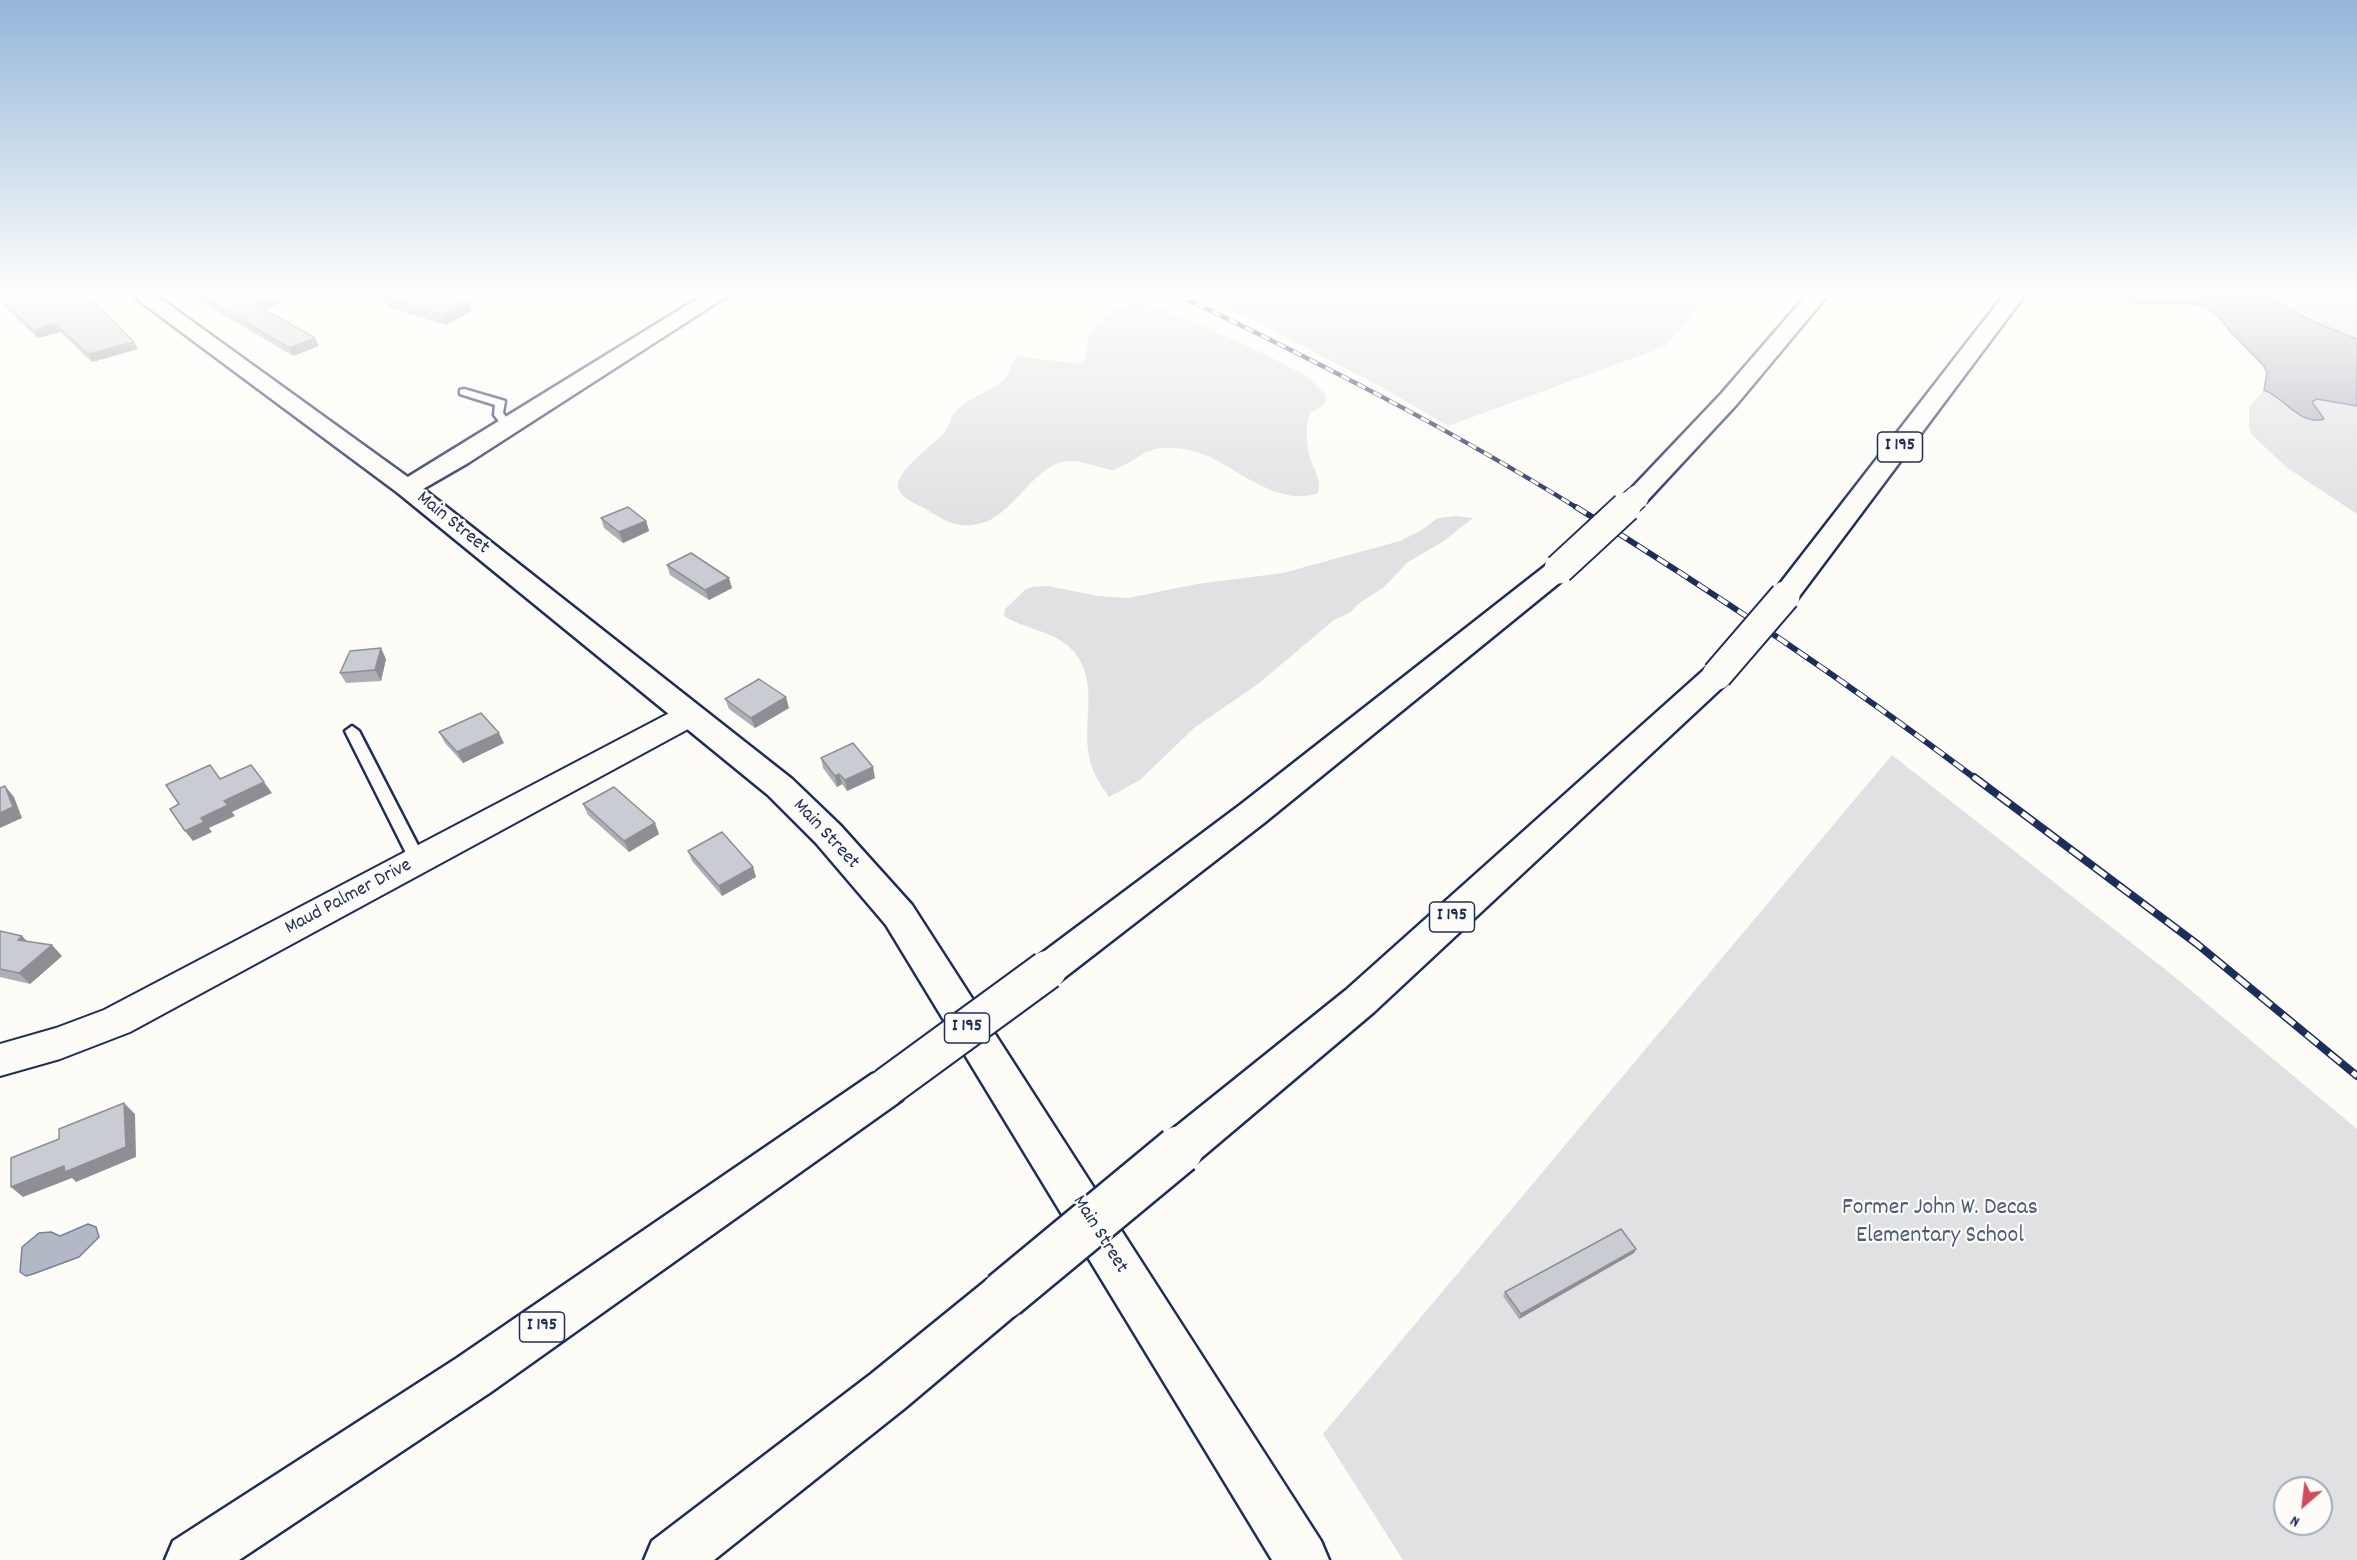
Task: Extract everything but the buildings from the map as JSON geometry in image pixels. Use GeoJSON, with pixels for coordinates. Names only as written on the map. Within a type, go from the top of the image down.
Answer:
{"type":"FeatureCollection","features":[{"type":"Feature","properties":{"kind":"main road","name":"Main Street"},"geometry":{"type":"LineString","coordinates":[[246,369],[407,488],[780,787],[828,834],[899,915],[1302,1560]]}},
{"type":"Feature","properties":{"kind":"main road"},"geometry":{"type":"LineString","coordinates":[[407,488],[601,369]]}},
{"type":"Feature","properties":{"kind":"main road","name":"I 195"},"geometry":{"type":"LineString","coordinates":[[192,1560],[474,1375],[887,1087],[1252,814],[1559,569],[1637,497],[1755,369]]}},
{"type":"Feature","properties":{"kind":"main road","name":"I 195"},"geometry":{"type":"LineString","coordinates":[[671,1560],[888,1391],[1360,1001],[1717,675],[1785,596],[1958,369]]}},
{"type":"Feature","properties":{"kind":"street","name":"Maud Palmer Drive"},"geometry":{"type":"LineString","coordinates":[[0,1060],[60,1043],[117,1021],[690,715]]}},
{"type":"Feature","properties":{"kind":"lane"},"geometry":{"type":"LineString","coordinates":[[464,392],[501,403],[498,413],[508,427]]}},
{"type":"Feature","properties":{"kind":"lane"},"geometry":{"type":"LineString","coordinates":[[352,731],[418,861]]}},
{"type":"Feature","properties":{"kind":"green space"},"geometry":{"type":"Polygon","coordinates":[[[1011,369],[1293,369],[1306,376],[1326,395],[1324,404],[1310,413],[1307,425],[1309,455],[1319,481],[1318,493],[1290,496],[1263,486],[1207,456],[1188,450],[1169,448],[1149,451],[1113,470],[1074,461],[1057,464],[1035,479],[996,517],[977,524],[963,525],[949,522],[902,495],[898,487],[903,473],[945,432],[953,414],[973,398],[993,388],[1011,369]]]}},
{"type":"Feature","properties":{"kind":"green space"},"geometry":{"type":"Polygon","coordinates":[[[1346,369],[1604,369],[1448,426],[1346,369]]]}},
{"type":"Feature","properties":{"kind":"green space"},"geometry":{"type":"Polygon","coordinates":[[[2264,390],[2280,398],[2305,416],[2314,418],[2324,419],[2312,401],[2317,399],[2357,406],[2357,514],[2286,467],[2252,435],[2249,428],[2249,407],[2264,390]]]}},
{"type":"Feature","properties":{"kind":"green space"},"geometry":{"type":"Polygon","coordinates":[[[1456,516],[1473,518],[1444,541],[1408,562],[1383,588],[1358,604],[1351,612],[1334,620],[1258,684],[1194,728],[1140,780],[1109,797],[1096,777],[1090,761],[1087,741],[1087,683],[1078,657],[1060,640],[1004,616],[1005,609],[1025,590],[1032,587],[1048,586],[1098,596],[1128,598],[1197,584],[1283,573],[1400,541],[1420,531],[1438,518],[1456,516]]]}},
{"type":"Feature","properties":{"kind":"green space","name":"Former John W. Decas Elementary School"},"geometry":{"type":"Polygon","coordinates":[[[1892,755],[2171,974],[2357,1129],[2357,1560],[1403,1560],[1323,1434],[1892,755]]]}},
{"type":"Feature","properties":{"kind":"shaded area"},"geometry":{"type":"Polygon","coordinates":[[[2265,369],[2357,369],[2357,406],[2317,399],[2312,402],[2324,419],[2308,419],[2264,390],[2267,373],[2265,369]]]}},
{"type":"Feature","properties":{"kind":"shaded area"},"geometry":{"type":"Polygon","coordinates":[[[88,1224],[96,1227],[99,1237],[79,1257],[26,1276],[20,1272],[22,1247],[39,1233],[51,1232],[60,1236],[88,1224]]]}},
{"type":"Feature","properties":{"kind":"railway"},"geometry":{"type":"LineString","coordinates":[[1328,369],[1481,451],[1579,509]]}},
{"type":"Feature","properties":{"kind":"railway"},"geometry":{"type":"LineString","coordinates":[[1576,507],[1779,638],[1976,779]]}},
{"type":"Feature","properties":{"kind":"railway"},"geometry":{"type":"LineString","coordinates":[[1974,777],[2197,944],[2357,1076]]}}]}
